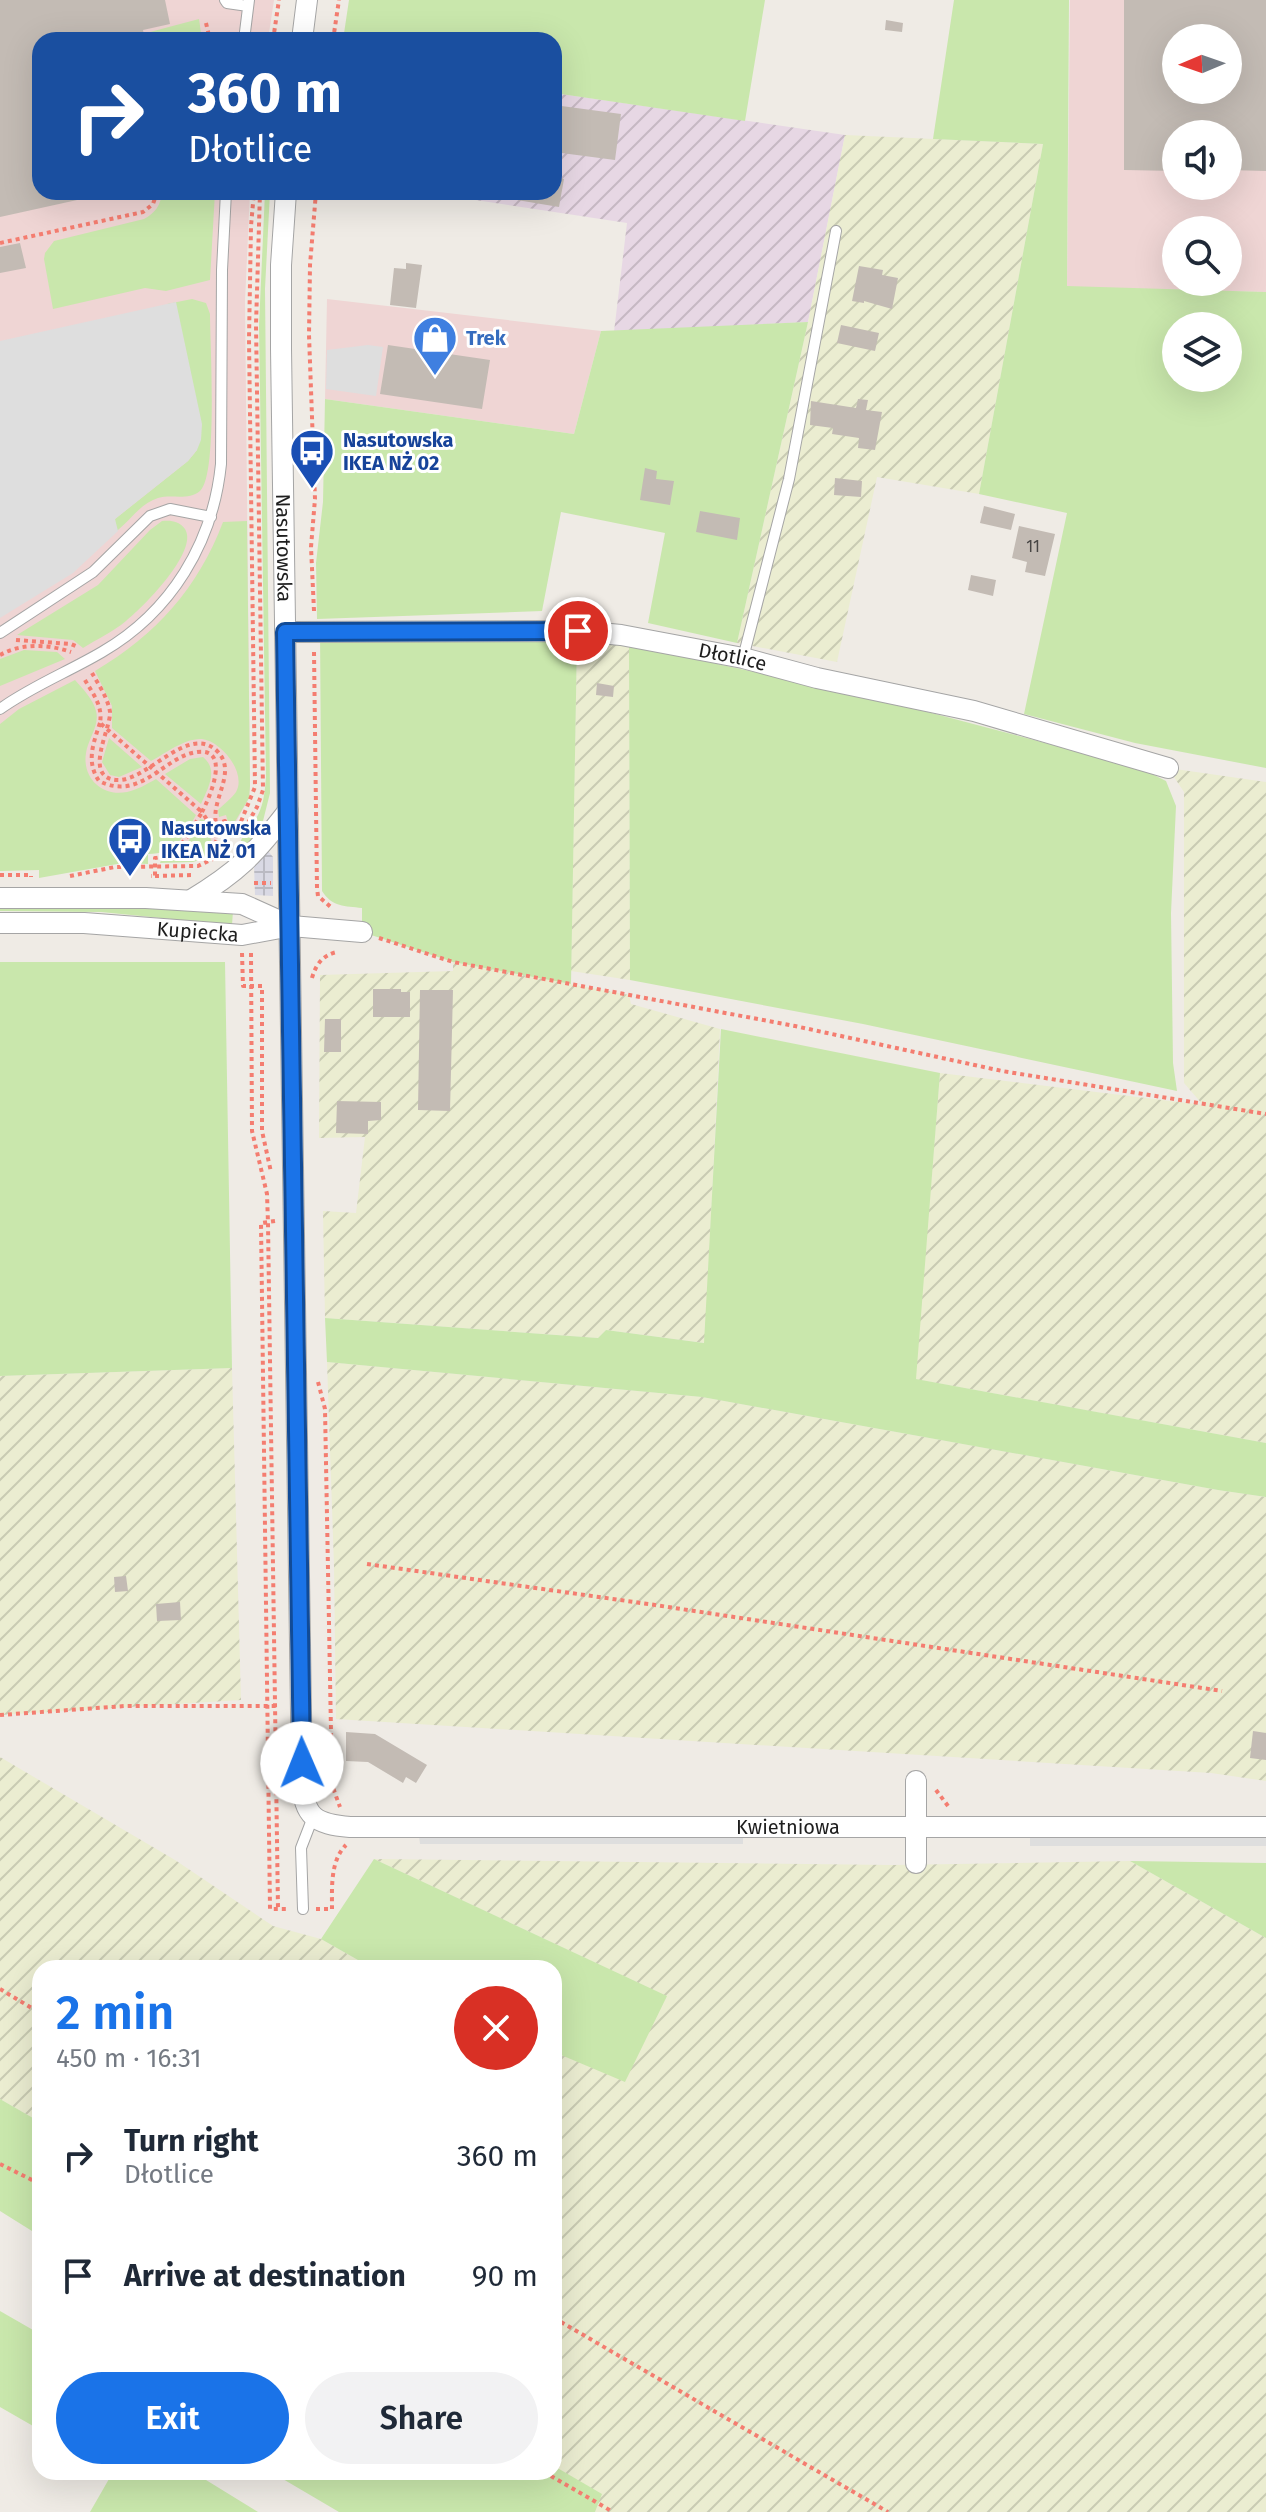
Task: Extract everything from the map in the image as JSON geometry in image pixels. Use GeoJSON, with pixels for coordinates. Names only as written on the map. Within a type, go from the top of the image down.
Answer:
{"type":"FeatureCollection","features":[{"type":"Feature","properties":{"kind":"street"},"geometry":{"type":"LineString","coordinates":[[303,32],[307,0]]}},
{"type":"Feature","properties":{"kind":"street","name":"Nasutowska"},"geometry":{"type":"LineString","coordinates":[[286,200],[281,301],[301,1706],[303,1795],[313,1817]]}},
{"type":"Feature","properties":{"kind":"street","name":"Dłotlice"},"geometry":{"type":"LineString","coordinates":[[285,632],[578,631],[621,635],[743,658],[817,678],[974,711],[1168,768]]}},
{"type":"Feature","properties":{"kind":"street","name":"Kupiecka"},"geometry":{"type":"LineString","coordinates":[[191,900],[223,881],[245,863],[288,811]]}},
{"type":"Feature","properties":{"kind":"street","name":"Kupiecka"},"geometry":{"type":"LineString","coordinates":[[0,898],[191,900],[250,907],[291,926]]}},
{"type":"Feature","properties":{"kind":"street","name":"Kupiecka"},"geometry":{"type":"LineString","coordinates":[[0,923],[84,923],[251,934],[291,926]]}},
{"type":"Feature","properties":{"kind":"street"},"geometry":{"type":"LineString","coordinates":[[291,926],[362,932]]}},
{"type":"Feature","properties":{"kind":"street"},"geometry":{"type":"LineString","coordinates":[[916,1781],[916,1863]]}},
{"type":"Feature","properties":{"kind":"street","name":"Kwietniowa"},"geometry":{"type":"LineString","coordinates":[[313,1817],[321,1823],[350,1827],[1266,1827]]}},
{"type":"Feature","properties":{"kind":"lane"},"geometry":{"type":"LineString","coordinates":[[225,0],[227,3],[249,3],[245,32]]}},
{"type":"Feature","properties":{"kind":"lane"},"geometry":{"type":"LineString","coordinates":[[0,709],[126,636],[157,610],[188,568],[211,517],[222,452],[222,270],[226,200]]}},
{"type":"Feature","properties":{"kind":"lane"},"geometry":{"type":"LineString","coordinates":[[743,658],[789,479],[836,231]]}},
{"type":"Feature","properties":{"kind":"lane"},"geometry":{"type":"LineString","coordinates":[[0,633],[93,572],[150,516],[170,509],[211,517]]}},
{"type":"Feature","properties":{"kind":"lane"},"geometry":{"type":"LineString","coordinates":[[303,1909],[301,1848],[313,1817]]}},
{"type":"Feature","properties":{"kind":"path"},"geometry":{"type":"LineString","coordinates":[[274,32],[279,0]]}},
{"type":"Feature","properties":{"kind":"path"},"geometry":{"type":"LineString","coordinates":[[334,32],[339,0]]}},
{"type":"Feature","properties":{"kind":"path"},"geometry":{"type":"LineString","coordinates":[[206,23],[208,32]]}},
{"type":"Feature","properties":{"kind":"path"},"geometry":{"type":"LineString","coordinates":[[0,243],[143,212],[154,200]]}},
{"type":"Feature","properties":{"kind":"path"},"geometry":{"type":"LineString","coordinates":[[253,200],[249,339],[253,590]]}},
{"type":"Feature","properties":{"kind":"path"},"geometry":{"type":"LineString","coordinates":[[59,878],[115,867],[198,866],[215,858],[244,830],[263,790],[256,325],[260,200]]}},
{"type":"Feature","properties":{"kind":"path"},"geometry":{"type":"LineString","coordinates":[[315,200],[309,335],[315,484],[311,547],[317,881],[318,896],[323,903],[337,909]]}},
{"type":"Feature","properties":{"kind":"path"},"geometry":{"type":"LineString","coordinates":[[0,652],[17,640],[79,647],[109,708],[99,756],[100,768],[106,776],[115,780],[132,778],[185,747],[202,743],[221,755],[226,768],[215,805],[215,817],[229,845],[245,863]]}},
{"type":"Feature","properties":{"kind":"path"},"geometry":{"type":"LineString","coordinates":[[0,652],[19,646],[61,648],[71,652]]}},
{"type":"Feature","properties":{"kind":"path"},"geometry":{"type":"LineString","coordinates":[[83,677],[102,714],[91,751],[91,762],[99,781],[109,786],[130,785],[158,773],[188,754],[200,751],[209,754],[215,763],[215,785],[202,812],[185,841],[164,857],[155,858],[155,876]]}},
{"type":"Feature","properties":{"kind":"path"},"geometry":{"type":"LineString","coordinates":[[100,723],[202,812],[211,826]]}},
{"type":"Feature","properties":{"kind":"path"},"geometry":{"type":"LineString","coordinates":[[143,876],[206,872]]}},
{"type":"Feature","properties":{"kind":"path"},"geometry":{"type":"LineString","coordinates":[[0,875],[31,875],[31,881],[0,881]]}},
{"type":"Feature","properties":{"kind":"path"},"geometry":{"type":"LineString","coordinates":[[85,880],[105,876]]}},
{"type":"Feature","properties":{"kind":"path"},"geometry":{"type":"LineString","coordinates":[[307,882],[317,881]]}},
{"type":"Feature","properties":{"kind":"path"},"geometry":{"type":"LineString","coordinates":[[254,883],[273,883]]}},
{"type":"Feature","properties":{"kind":"path"},"geometry":{"type":"LineString","coordinates":[[362,932],[453,962],[795,1026],[1002,1071],[1266,1114]]}},
{"type":"Feature","properties":{"kind":"path"},"geometry":{"type":"LineString","coordinates":[[251,934],[252,1131],[267,1194],[268,1223],[278,1909]]}},
{"type":"Feature","properties":{"kind":"path"},"geometry":{"type":"LineString","coordinates":[[312,985],[311,976],[317,964],[328,954],[347,952]]}},
{"type":"Feature","properties":{"kind":"path"},"geometry":{"type":"LineString","coordinates":[[316,1377],[325,1409],[332,1785],[341,1809],[350,1813]]}},
{"type":"Feature","properties":{"kind":"path"},"geometry":{"type":"LineString","coordinates":[[367,1564],[1222,1691]]}},
{"type":"Feature","properties":{"kind":"path"},"geometry":{"type":"LineString","coordinates":[[0,1715],[125,1706],[301,1706]]}},
{"type":"Feature","properties":{"kind":"path"},"geometry":{"type":"LineString","coordinates":[[0,1989],[32,2008]]}},
{"type":"Feature","properties":{"kind":"path"},"geometry":{"type":"LineString","coordinates":[[0,2164],[32,2180]]}},
{"type":"Feature","properties":{"kind":"path"},"geometry":{"type":"LineString","coordinates":[[562,2323],[888,2512]]}},
{"type":"Feature","properties":{"kind":"path"},"geometry":{"type":"LineString","coordinates":[[558,2480],[613,2512]]}},
{"type":"Feature","properties":{"kind":"shaded area"},"geometry":{"type":"Polygon","coordinates":[[[0,0],[274,0],[269,32],[32,32],[32,200],[250,200],[245,301],[250,786],[249,798],[236,822],[205,850],[0,860],[0,0]]]}},
{"type":"Feature","properties":{"kind":"shaded area"},"geometry":{"type":"Polygon","coordinates":[[[1070,0],[1266,0],[1266,292],[1242,291],[1242,216],[1162,216],[1162,289],[1067,287],[1070,0]]]}},
{"type":"Feature","properties":{"kind":"shaded area"},"geometry":{"type":"Polygon","coordinates":[[[562,94],[845,135],[808,322],[614,332],[627,223],[475,200],[562,200],[562,94]]]}},
{"type":"Feature","properties":{"kind":"shaded area"},"geometry":{"type":"Polygon","coordinates":[[[327,299],[601,331],[574,434],[325,399],[327,299]]]}},
{"type":"Feature","properties":{"kind":"shaded area"},"geometry":{"type":"Polygon","coordinates":[[[176,302],[202,424],[197,450],[188,461],[115,519],[118,531],[73,573],[0,618],[0,341],[176,302]]]}},
{"type":"Feature","properties":{"kind":"shaded area"},"geometry":{"type":"Polygon","coordinates":[[[368,345],[383,347],[376,396],[326,389],[327,350],[368,345]]]}},
{"type":"Feature","properties":{"kind":"shaded area"},"geometry":{"type":"Polygon","coordinates":[[[268,851],[273,857],[273,896],[255,895],[254,865],[268,851]]]}},
{"type":"Feature","properties":{"kind":"shaded area"},"geometry":{"type":"Polygon","coordinates":[[[419,1836],[743,1836],[743,1844],[420,1844],[419,1836]]]}},
{"type":"Feature","properties":{"kind":"shaded area"},"geometry":{"type":"Polygon","coordinates":[[[1266,1836],[1266,1846],[1030,1846],[1030,1837],[1266,1836]]]}},
{"type":"Feature","properties":{"kind":"green space"},"geometry":{"type":"Polygon","coordinates":[[[349,0],[765,0],[745,121],[562,94],[562,32],[344,32],[349,0]]]}},
{"type":"Feature","properties":{"kind":"green space"},"geometry":{"type":"Polygon","coordinates":[[[954,0],[1069,0],[1067,286],[1162,289],[1162,296],[1242,296],[1242,291],[1266,292],[1266,768],[1135,743],[1024,714],[1067,513],[979,494],[1043,144],[933,139],[954,0]]]}},
{"type":"Feature","properties":{"kind":"green space"},"geometry":{"type":"Polygon","coordinates":[[[199,19],[201,32],[150,32],[199,19]]]}},
{"type":"Feature","properties":{"kind":"green space"},"geometry":{"type":"Polygon","coordinates":[[[845,135],[1043,144],[979,494],[877,477],[837,662],[737,643],[808,322],[845,135]]]}},
{"type":"Feature","properties":{"kind":"green space"},"geometry":{"type":"Polygon","coordinates":[[[215,200],[210,280],[166,291],[145,288],[53,309],[44,259],[54,241],[144,219],[157,208],[160,201],[215,200]]]}},
{"type":"Feature","properties":{"kind":"green space"},"geometry":{"type":"Polygon","coordinates":[[[265,200],[270,200],[265,289],[270,793],[263,821],[242,853],[239,850],[241,840],[260,810],[266,777],[259,326],[265,200]]]}},
{"type":"Feature","properties":{"kind":"green space"},"geometry":{"type":"Polygon","coordinates":[[[192,299],[206,303],[210,314],[211,436],[206,480],[195,494],[151,501],[115,532],[102,509],[115,519],[188,461],[197,450],[167,304],[192,299]]]}},
{"type":"Feature","properties":{"kind":"green space"},"geometry":{"type":"Polygon","coordinates":[[[808,322],[737,643],[648,623],[665,533],[561,512],[542,611],[317,619],[316,563],[323,502],[325,399],[574,434],[601,331],[808,322]]]}},
{"type":"Feature","properties":{"kind":"green space"},"geometry":{"type":"Polygon","coordinates":[[[162,521],[175,522],[185,529],[187,539],[184,551],[156,592],[121,625],[83,648],[73,640],[17,635],[98,585],[162,521]]]}},
{"type":"Feature","properties":{"kind":"green space"},"geometry":{"type":"Polygon","coordinates":[[[247,521],[250,786],[249,798],[233,825],[226,815],[219,817],[218,810],[236,792],[238,784],[235,767],[224,752],[209,741],[196,739],[182,743],[151,761],[112,728],[112,706],[95,671],[137,642],[172,608],[201,568],[223,522],[247,521]]]}},
{"type":"Feature","properties":{"kind":"green space"},"geometry":{"type":"Polygon","coordinates":[[[320,632],[577,640],[571,984],[453,962],[362,932],[362,908],[335,903],[322,891],[320,632]]]}},
{"type":"Feature","properties":{"kind":"green space"},"geometry":{"type":"Polygon","coordinates":[[[577,640],[629,645],[630,980],[571,971],[577,640]]]}},
{"type":"Feature","properties":{"kind":"green space"},"geometry":{"type":"Polygon","coordinates":[[[629,645],[867,696],[1140,768],[1166,781],[1176,806],[1171,913],[1173,1063],[1177,1091],[863,1024],[630,980],[629,645]]]}},
{"type":"Feature","properties":{"kind":"green space"},"geometry":{"type":"Polygon","coordinates":[[[24,650],[57,652],[65,659],[0,686],[0,659],[24,650]]]}},
{"type":"Feature","properties":{"kind":"green space"},"geometry":{"type":"Polygon","coordinates":[[[75,680],[96,711],[86,762],[87,770],[96,784],[109,792],[118,793],[134,790],[156,779],[196,815],[178,843],[165,851],[148,854],[148,864],[123,863],[39,878],[39,870],[0,871],[0,724],[19,709],[75,680]]]}},
{"type":"Feature","properties":{"kind":"green space"},"geometry":{"type":"Polygon","coordinates":[[[109,738],[142,767],[119,777],[110,775],[102,762],[109,738]]]}},
{"type":"Feature","properties":{"kind":"green space"},"geometry":{"type":"Polygon","coordinates":[[[203,757],[211,773],[201,804],[165,774],[190,759],[203,757]]]}},
{"type":"Feature","properties":{"kind":"green space"},"geometry":{"type":"Polygon","coordinates":[[[1168,768],[1266,782],[1266,1443],[915,1379],[940,1073],[1203,1105],[1184,1083],[1184,792],[1168,768]]]}},
{"type":"Feature","properties":{"kind":"green space"},"geometry":{"type":"Polygon","coordinates":[[[200,819],[205,820],[212,843],[205,850],[209,857],[193,862],[160,863],[185,845],[200,819]]]}},
{"type":"Feature","properties":{"kind":"green space"},"geometry":{"type":"Polygon","coordinates":[[[0,906],[164,906],[233,911],[232,925],[101,912],[0,911],[0,906]]]}},
{"type":"Feature","properties":{"kind":"green space"},"geometry":{"type":"Polygon","coordinates":[[[0,962],[225,962],[232,1368],[0,1376],[0,962]]]}},
{"type":"Feature","properties":{"kind":"green space"},"geometry":{"type":"Polygon","coordinates":[[[453,962],[629,995],[631,1004],[720,1029],[705,1343],[606,1330],[598,1338],[325,1318],[323,1211],[356,1213],[365,1137],[319,1138],[320,975],[453,971],[453,962]]]}},
{"type":"Feature","properties":{"kind":"green space"},"geometry":{"type":"Polygon","coordinates":[[[721,1029],[940,1073],[916,1379],[1266,1443],[1266,1497],[702,1397],[327,1362],[325,1318],[598,1338],[606,1330],[704,1343],[721,1029]]]}},
{"type":"Feature","properties":{"kind":"green space"},"geometry":{"type":"Polygon","coordinates":[[[327,1362],[702,1397],[1266,1497],[1266,1781],[1211,1773],[336,1719],[327,1362]]]}},
{"type":"Feature","properties":{"kind":"green space"},"geometry":{"type":"Polygon","coordinates":[[[232,1368],[241,1700],[0,1715],[0,1376],[232,1368]]]}},
{"type":"Feature","properties":{"kind":"green space"},"geometry":{"type":"Polygon","coordinates":[[[0,1757],[175,1860],[273,1926],[321,1939],[358,1960],[32,1960],[32,2117],[0,2099],[0,1757]]]}},
{"type":"Feature","properties":{"kind":"green space"},"geometry":{"type":"Polygon","coordinates":[[[374,1859],[893,1865],[1130,1861],[1266,1938],[1266,2512],[595,2512],[598,2504],[562,2478],[562,2050],[666,1996],[374,1859]]]}},
{"type":"Feature","properties":{"kind":"green space"},"geometry":{"type":"Polygon","coordinates":[[[374,1859],[667,1996],[625,2082],[562,2055],[562,1960],[358,1960],[321,1939],[374,1859]]]}},
{"type":"Feature","properties":{"kind":"green space"},"geometry":{"type":"Polygon","coordinates":[[[1130,1861],[1266,1863],[1266,1938],[1130,1861]]]}},
{"type":"Feature","properties":{"kind":"green space"},"geometry":{"type":"Polygon","coordinates":[[[0,2099],[32,2117],[32,2231],[0,2211],[0,2099]]]}},
{"type":"Feature","properties":{"kind":"green space"},"geometry":{"type":"Polygon","coordinates":[[[0,2311],[32,2329],[32,2425],[0,2407],[0,2311]]]}},
{"type":"Feature","properties":{"kind":"green space"},"geometry":{"type":"Polygon","coordinates":[[[562,2471],[602,2494],[595,2512],[339,2512],[285,2480],[562,2480],[562,2471]]]}},
{"type":"Feature","properties":{"kind":"green space"},"geometry":{"type":"Polygon","coordinates":[[[108,2480],[206,2480],[258,2512],[90,2512],[108,2480]]]}},
{"type":"Feature","properties":{"kind":"building"},"geometry":{"type":"Polygon","coordinates":[[[0,0],[165,0],[170,24],[143,32],[32,32],[32,200],[77,200],[0,217],[0,0]]]}},
{"type":"Feature","properties":{"kind":"building"},"geometry":{"type":"Polygon","coordinates":[[[1124,0],[1266,0],[1266,171],[1242,170],[1242,120],[1162,120],[1162,171],[1124,170],[1124,0]]]}},
{"type":"Feature","properties":{"kind":"building"},"geometry":{"type":"Polygon","coordinates":[[[886,20],[903,23],[902,32],[885,30],[886,20]]]}},
{"type":"Feature","properties":{"kind":"building"},"geometry":{"type":"Polygon","coordinates":[[[562,106],[621,114],[615,160],[562,153],[562,106]]]}},
{"type":"Feature","properties":{"kind":"building"},"geometry":{"type":"Polygon","coordinates":[[[517,200],[560,200],[559,207],[517,200]]]}},
{"type":"Feature","properties":{"kind":"building"},"geometry":{"type":"Polygon","coordinates":[[[20,243],[26,268],[0,273],[0,247],[20,243]]]}},
{"type":"Feature","properties":{"kind":"building"},"geometry":{"type":"Polygon","coordinates":[[[406,263],[422,265],[416,308],[390,305],[394,268],[406,269],[406,263]]]}},
{"type":"Feature","properties":{"kind":"building"},"geometry":{"type":"Polygon","coordinates":[[[859,266],[883,270],[882,275],[898,278],[892,309],[852,301],[859,266]]]}},
{"type":"Feature","properties":{"kind":"building"},"geometry":{"type":"Polygon","coordinates":[[[841,325],[879,333],[875,351],[837,343],[841,325]]]}},
{"type":"Feature","properties":{"kind":"building","name":"Trek"},"geometry":{"type":"Polygon","coordinates":[[[388,345],[490,360],[482,409],[380,394],[388,345]]]}},
{"type":"Feature","properties":{"kind":"building"},"geometry":{"type":"Polygon","coordinates":[[[858,399],[868,400],[866,410],[882,412],[875,450],[858,448],[859,438],[832,434],[833,428],[810,425],[811,401],[856,408],[858,399]]]}},
{"type":"Feature","properties":{"kind":"building"},"geometry":{"type":"Polygon","coordinates":[[[645,468],[657,471],[656,479],[674,481],[670,505],[640,500],[645,468]]]}},
{"type":"Feature","properties":{"kind":"building"},"geometry":{"type":"Polygon","coordinates":[[[835,478],[862,481],[861,497],[834,495],[835,478]]]}},
{"type":"Feature","properties":{"kind":"building"},"geometry":{"type":"Polygon","coordinates":[[[984,506],[1015,514],[1011,530],[980,523],[984,506]]]}},
{"type":"Feature","properties":{"kind":"building"},"geometry":{"type":"Polygon","coordinates":[[[700,511],[740,518],[737,540],[696,532],[700,511]]]}},
{"type":"Feature","properties":{"kind":"building"},"geometry":{"type":"Polygon","coordinates":[[[1019,526],[1055,534],[1045,576],[1025,572],[1027,562],[1012,558],[1019,526]]]}},
{"type":"Feature","properties":{"kind":"building"},"geometry":{"type":"Polygon","coordinates":[[[971,575],[996,580],[993,596],[968,590],[971,575]]]}},
{"type":"Feature","properties":{"kind":"building"},"geometry":{"type":"Polygon","coordinates":[[[597,683],[614,686],[613,697],[596,695],[597,683]]]}},
{"type":"Feature","properties":{"kind":"building"},"geometry":{"type":"Polygon","coordinates":[[[373,989],[410,992],[410,1017],[373,1017],[373,989]]]}},
{"type":"Feature","properties":{"kind":"building"},"geometry":{"type":"Polygon","coordinates":[[[420,990],[453,990],[450,1111],[418,1110],[420,990]]]}},
{"type":"Feature","properties":{"kind":"building"},"geometry":{"type":"Polygon","coordinates":[[[325,1019],[341,1019],[341,1052],[324,1052],[325,1019]]]}},
{"type":"Feature","properties":{"kind":"building"},"geometry":{"type":"Polygon","coordinates":[[[337,1101],[381,1102],[381,1120],[368,1121],[368,1134],[336,1133],[337,1101]]]}},
{"type":"Feature","properties":{"kind":"building"},"geometry":{"type":"Polygon","coordinates":[[[126,1576],[128,1591],[115,1592],[114,1577],[126,1576]]]}},
{"type":"Feature","properties":{"kind":"building"},"geometry":{"type":"Polygon","coordinates":[[[180,1602],[181,1620],[157,1621],[156,1604],[180,1602]]]}},
{"type":"Feature","properties":{"kind":"building"},"geometry":{"type":"Polygon","coordinates":[[[1253,1731],[1266,1733],[1266,1760],[1250,1758],[1253,1731]]]}},
{"type":"Feature","properties":{"kind":"building"},"geometry":{"type":"Polygon","coordinates":[[[346,1732],[375,1734],[427,1765],[416,1783],[406,1777],[403,1783],[368,1762],[346,1761],[346,1732]]]}},
{"type":"Feature","properties":{"kind":"place","name":"Trek"},"geometry":{"type":"Point","coordinates":[435,377]}},
{"type":"Feature","properties":{"kind":"place","name":"Nasutowska IKEA NŻ 02"},"geometry":{"type":"Point","coordinates":[312,490]}},
{"type":"Feature","properties":{"kind":"place","name":"Nasutowska IKEA NŻ 01"},"geometry":{"type":"Point","coordinates":[130,878]}},
{"type":"Feature","properties":{"kind":"route"},"geometry":{"type":"LineString","coordinates":[[302,1763],[285,632],[578,631]]}}]}
